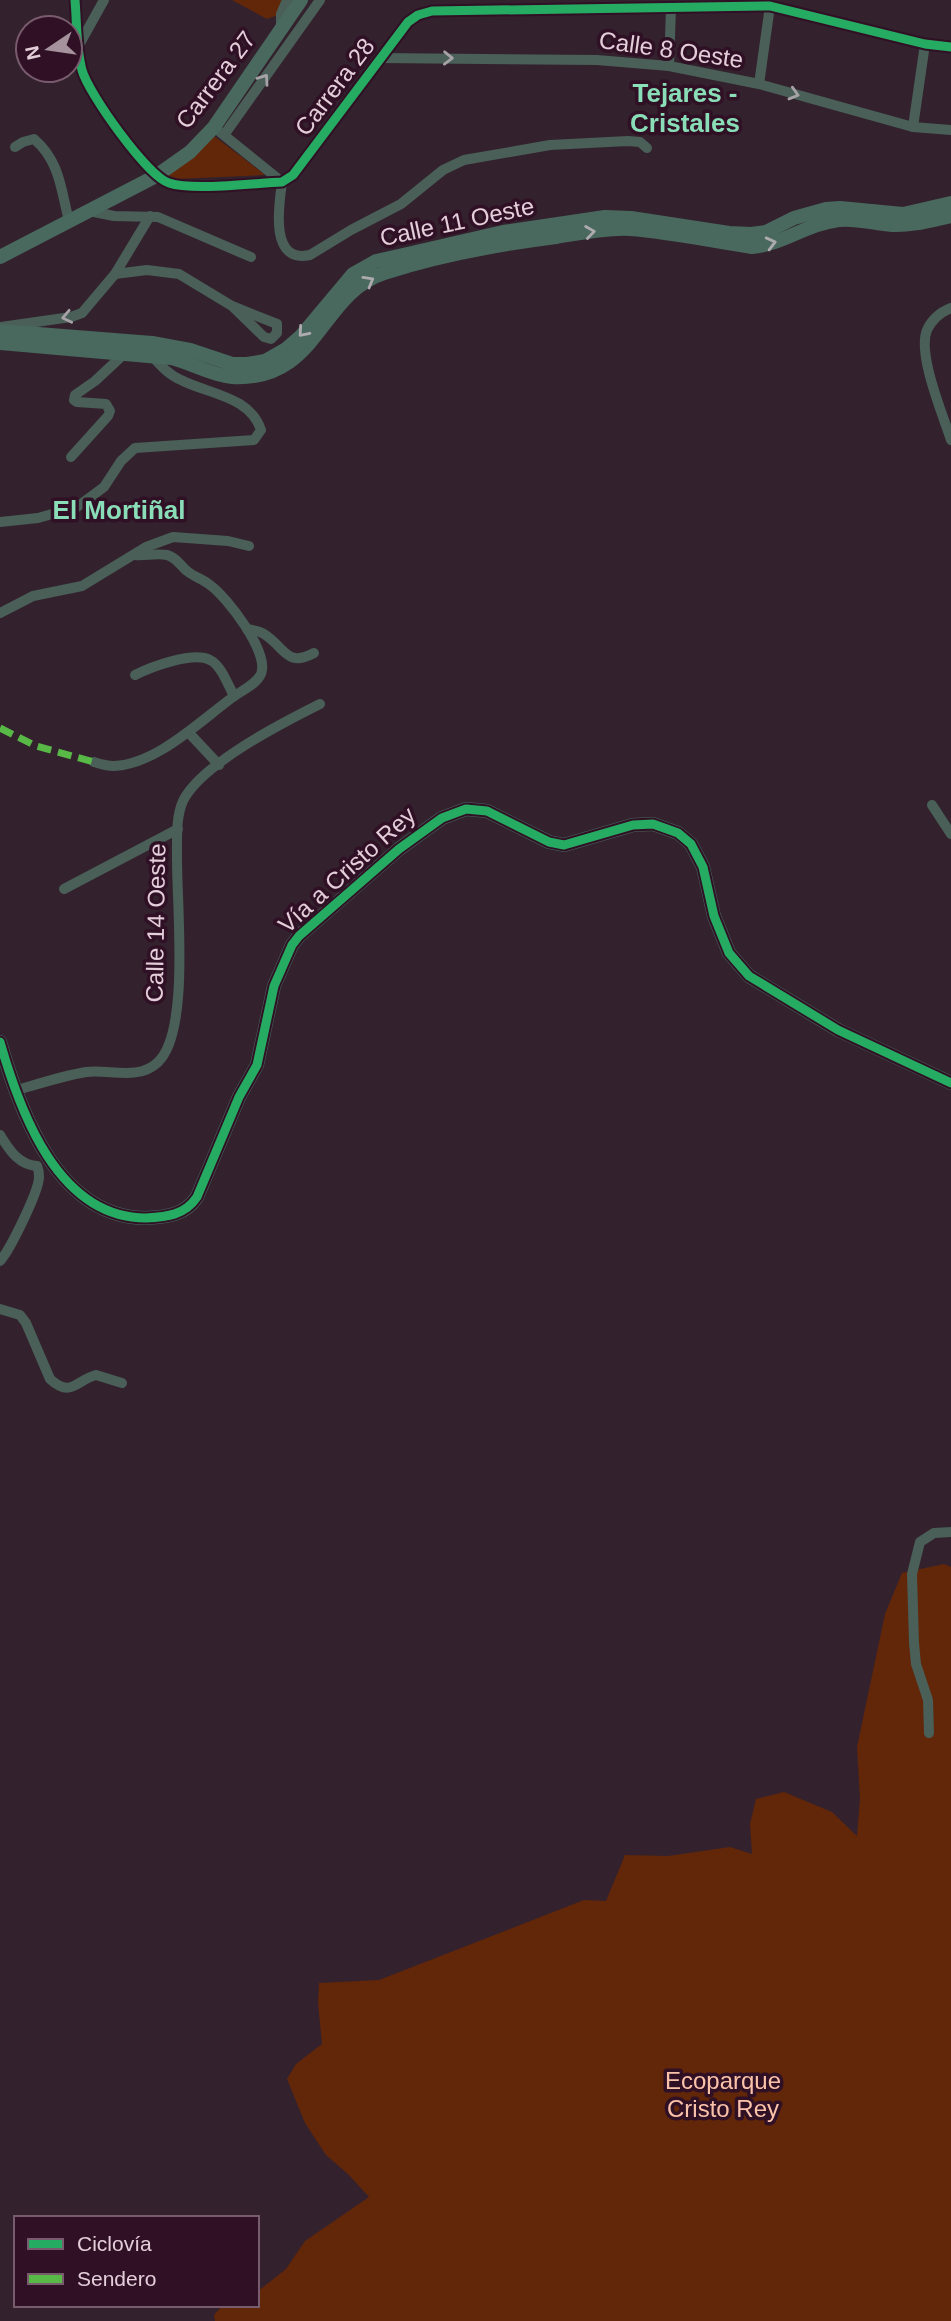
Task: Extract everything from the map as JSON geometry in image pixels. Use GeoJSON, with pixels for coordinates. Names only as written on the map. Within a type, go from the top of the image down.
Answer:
{"type":"FeatureCollection","features":[{"type":"Feature","properties":{"kind":"main road","name":"Carrera 27"},"geometry":{"type":"LineString","coordinates":[[0,257],[156,176],[219,131],[301,0]]}},
{"type":"Feature","properties":{"kind":"main road"},"geometry":{"type":"LineString","coordinates":[[631,224],[751,234],[765,232],[794,218],[825,209],[849,208],[903,214],[951,203]]}},
{"type":"Feature","properties":{"kind":"main road"},"geometry":{"type":"LineString","coordinates":[[631,224],[752,247],[768,246],[787,239],[814,224],[841,220],[904,225],[951,216]]}},
{"type":"Feature","properties":{"kind":"main road","name":"Calle 11 Oeste"},"geometry":{"type":"LineString","coordinates":[[0,329],[152,343],[190,350],[232,364],[247,364],[265,361],[286,349],[301,336],[353,274],[376,261],[503,232],[605,217],[631,224]]}},
{"type":"Feature","properties":{"kind":"main road","name":"Calle 11 Oeste"},"geometry":{"type":"LineString","coordinates":[[0,343],[152,356],[189,362],[211,373],[231,377],[268,372],[293,360],[360,285],[382,274],[506,244],[631,224]]}},
{"type":"Feature","properties":{"kind":"main road","name":"Vía a Cristo Rey"},"geometry":{"type":"LineString","coordinates":[[0,1042],[14,1091],[29,1122],[48,1154],[86,1200],[114,1214],[155,1217],[180,1213],[191,1206],[210,1171],[239,1097],[257,1065],[274,986],[292,945],[364,879],[431,824],[450,814],[474,808],[493,813],[549,842],[564,845],[633,825],[653,824],[678,833],[691,844],[703,867],[714,916],[729,953],[749,975],[838,1030],[951,1083]]}},
{"type":"Feature","properties":{"kind":"street"},"geometry":{"type":"LineString","coordinates":[[84,35],[104,0]]}},
{"type":"Feature","properties":{"kind":"street"},"geometry":{"type":"LineString","coordinates":[[281,32],[281,14],[286,0]]}},
{"type":"Feature","properties":{"kind":"street"},"geometry":{"type":"LineString","coordinates":[[282,182],[219,131],[320,0]]}},
{"type":"Feature","properties":{"kind":"street"},"geometry":{"type":"LineString","coordinates":[[759,84],[770,6]]}},
{"type":"Feature","properties":{"kind":"street"},"geometry":{"type":"LineString","coordinates":[[669,66],[671,8],[770,6],[925,44],[951,47]]}},
{"type":"Feature","properties":{"kind":"street","name":"Carrera 28"},"geometry":{"type":"LineString","coordinates":[[282,182],[293,175],[379,58],[408,22],[418,15],[432,11],[671,8]]}},
{"type":"Feature","properties":{"kind":"street"},"geometry":{"type":"LineString","coordinates":[[914,127],[925,44]]}},
{"type":"Feature","properties":{"kind":"street","name":"Calle 8 Oeste"},"geometry":{"type":"LineString","coordinates":[[379,58],[597,60],[669,66],[759,84],[914,127],[951,130]]}},
{"type":"Feature","properties":{"kind":"street"},"geometry":{"type":"LineString","coordinates":[[84,76],[91,92],[114,124],[156,176],[166,182],[190,186],[282,182]]}},
{"type":"Feature","properties":{"kind":"street"},"geometry":{"type":"LineString","coordinates":[[15,147],[34,139],[50,154],[59,176],[69,221]]}},
{"type":"Feature","properties":{"kind":"street"},"geometry":{"type":"LineString","coordinates":[[282,182],[280,235],[288,250],[303,257],[401,204],[443,170],[464,160],[550,145],[628,141],[640,142],[647,148]]}},
{"type":"Feature","properties":{"kind":"street"},"geometry":{"type":"LineString","coordinates":[[89,211],[114,216],[158,217],[251,257]]}},
{"type":"Feature","properties":{"kind":"street"},"geometry":{"type":"LineString","coordinates":[[0,329],[82,313],[115,274],[150,216]]}},
{"type":"Feature","properties":{"kind":"street"},"geometry":{"type":"LineString","coordinates":[[115,274],[147,270],[179,274],[232,306]]}},
{"type":"Feature","properties":{"kind":"street"},"geometry":{"type":"LineString","coordinates":[[951,308],[933,319],[926,332],[930,377],[951,440]]}},
{"type":"Feature","properties":{"kind":"street"},"geometry":{"type":"LineString","coordinates":[[93,350],[104,357],[107,370]]}},
{"type":"Feature","properties":{"kind":"street"},"geometry":{"type":"LineString","coordinates":[[71,457],[110,411],[106,404],[77,402],[74,397],[124,354]]}},
{"type":"Feature","properties":{"kind":"street"},"geometry":{"type":"LineString","coordinates":[[1,519],[38,518],[77,507],[104,487],[127,453],[135,448],[254,440],[258,436],[261,430],[253,416],[225,395],[178,379],[152,356]]}},
{"type":"Feature","properties":{"kind":"street"},"geometry":{"type":"LineString","coordinates":[[178,379],[179,368],[189,362]]}},
{"type":"Feature","properties":{"kind":"street"},"geometry":{"type":"LineString","coordinates":[[0,614],[33,596],[82,586],[146,547],[173,537],[228,541],[249,546]]}},
{"type":"Feature","properties":{"kind":"street"},"geometry":{"type":"LineString","coordinates":[[93,762],[114,766],[160,751],[253,684],[261,673],[262,661],[247,629],[226,599],[210,584],[167,555],[135,555]]}},
{"type":"Feature","properties":{"kind":"street"},"geometry":{"type":"LineString","coordinates":[[247,629],[265,635],[286,655],[294,658],[303,659],[314,653]]}},
{"type":"Feature","properties":{"kind":"street"},"geometry":{"type":"LineString","coordinates":[[135,675],[174,661],[202,657],[212,660],[219,668],[234,696]]}},
{"type":"Feature","properties":{"kind":"street","name":"Calle 14 Oeste"},"geometry":{"type":"LineString","coordinates":[[14,1091],[86,1072],[140,1072],[158,1062],[175,1030],[179,981],[176,877],[178,829],[183,802],[195,785],[264,732],[320,704]]}},
{"type":"Feature","properties":{"kind":"street"},"geometry":{"type":"LineString","coordinates":[[188,733],[219,765]]}},
{"type":"Feature","properties":{"kind":"street"},"geometry":{"type":"LineString","coordinates":[[932,805],[951,834]]}},
{"type":"Feature","properties":{"kind":"street"},"geometry":{"type":"LineString","coordinates":[[64,889],[178,829]]}},
{"type":"Feature","properties":{"kind":"street"},"geometry":{"type":"LineString","coordinates":[[0,1135],[22,1162],[37,1166]]}},
{"type":"Feature","properties":{"kind":"street"},"geometry":{"type":"LineString","coordinates":[[37,1166],[48,1154]]}},
{"type":"Feature","properties":{"kind":"street"},"geometry":{"type":"LineString","coordinates":[[0,1261],[10,1247],[37,1187],[40,1175],[37,1166]]}},
{"type":"Feature","properties":{"kind":"street"},"geometry":{"type":"LineString","coordinates":[[0,1309],[20,1315],[26,1323],[50,1379],[57,1386],[71,1388],[96,1375],[122,1383]]}},
{"type":"Feature","properties":{"kind":"street"},"geometry":{"type":"LineString","coordinates":[[929,1733],[928,1700],[916,1664],[912,1574],[920,1542],[934,1533],[951,1532]]}},
{"type":"Feature","properties":{"kind":"green space"},"geometry":{"type":"Polygon","coordinates":[[[232,0],[287,0],[281,14],[267,19],[232,0]]]}},
{"type":"Feature","properties":{"kind":"green space"},"geometry":{"type":"Polygon","coordinates":[[[214,136],[265,175],[176,179],[167,175],[214,136]]]}},
{"type":"Feature","properties":{"kind":"green space","name":"Ecoparque Cristo Rey"},"geometry":{"type":"Polygon","coordinates":[[[944,1564],[951,1567],[951,2321],[215,2321],[214,2315],[221,2307],[259,2307],[259,2290],[286,2269],[305,2241],[369,2197],[326,2155],[305,2123],[287,2079],[296,2064],[322,2044],[319,1983],[379,1980],[584,1900],[606,1901],[625,1855],[668,1856],[730,1847],[752,1854],[750,1824],[756,1799],[784,1792],[832,1812],[857,1836],[860,1799],[857,1747],[885,1614],[902,1573],[944,1564]]]}},
{"type":"Feature","properties":{"kind":"marked path"},"geometry":{"type":"LineString","coordinates":[[0,728],[36,746],[94,762]]}},
{"type":"Feature","properties":{"kind":"cycle path"},"geometry":{"type":"LineString","coordinates":[[75,0],[80,62],[95,97],[134,151],[159,177],[169,183],[193,186],[282,182],[293,175],[408,22],[418,15],[432,11],[770,6],[925,44],[951,47]]}},
{"type":"Feature","properties":{"kind":"cycle path"},"geometry":{"type":"LineString","coordinates":[[0,1042],[8,1070],[32,1128],[66,1181],[89,1200],[115,1213],[146,1218],[168,1216],[181,1211],[197,1197],[239,1097],[257,1065],[274,986],[292,945],[399,849],[442,818],[466,809],[487,811],[549,842],[564,845],[633,825],[653,824],[678,833],[691,844],[703,867],[714,916],[729,953],[749,976],[838,1030],[951,1083]]}},
{"type":"Feature","properties":{"kind":"district","name":"Tejares - Cristales"},"geometry":{"type":"Point","coordinates":[685,108]}},
{"type":"Feature","properties":{"kind":"district","name":"El Mortiñal"},"geometry":{"type":"Point","coordinates":[119,510]}}]}
